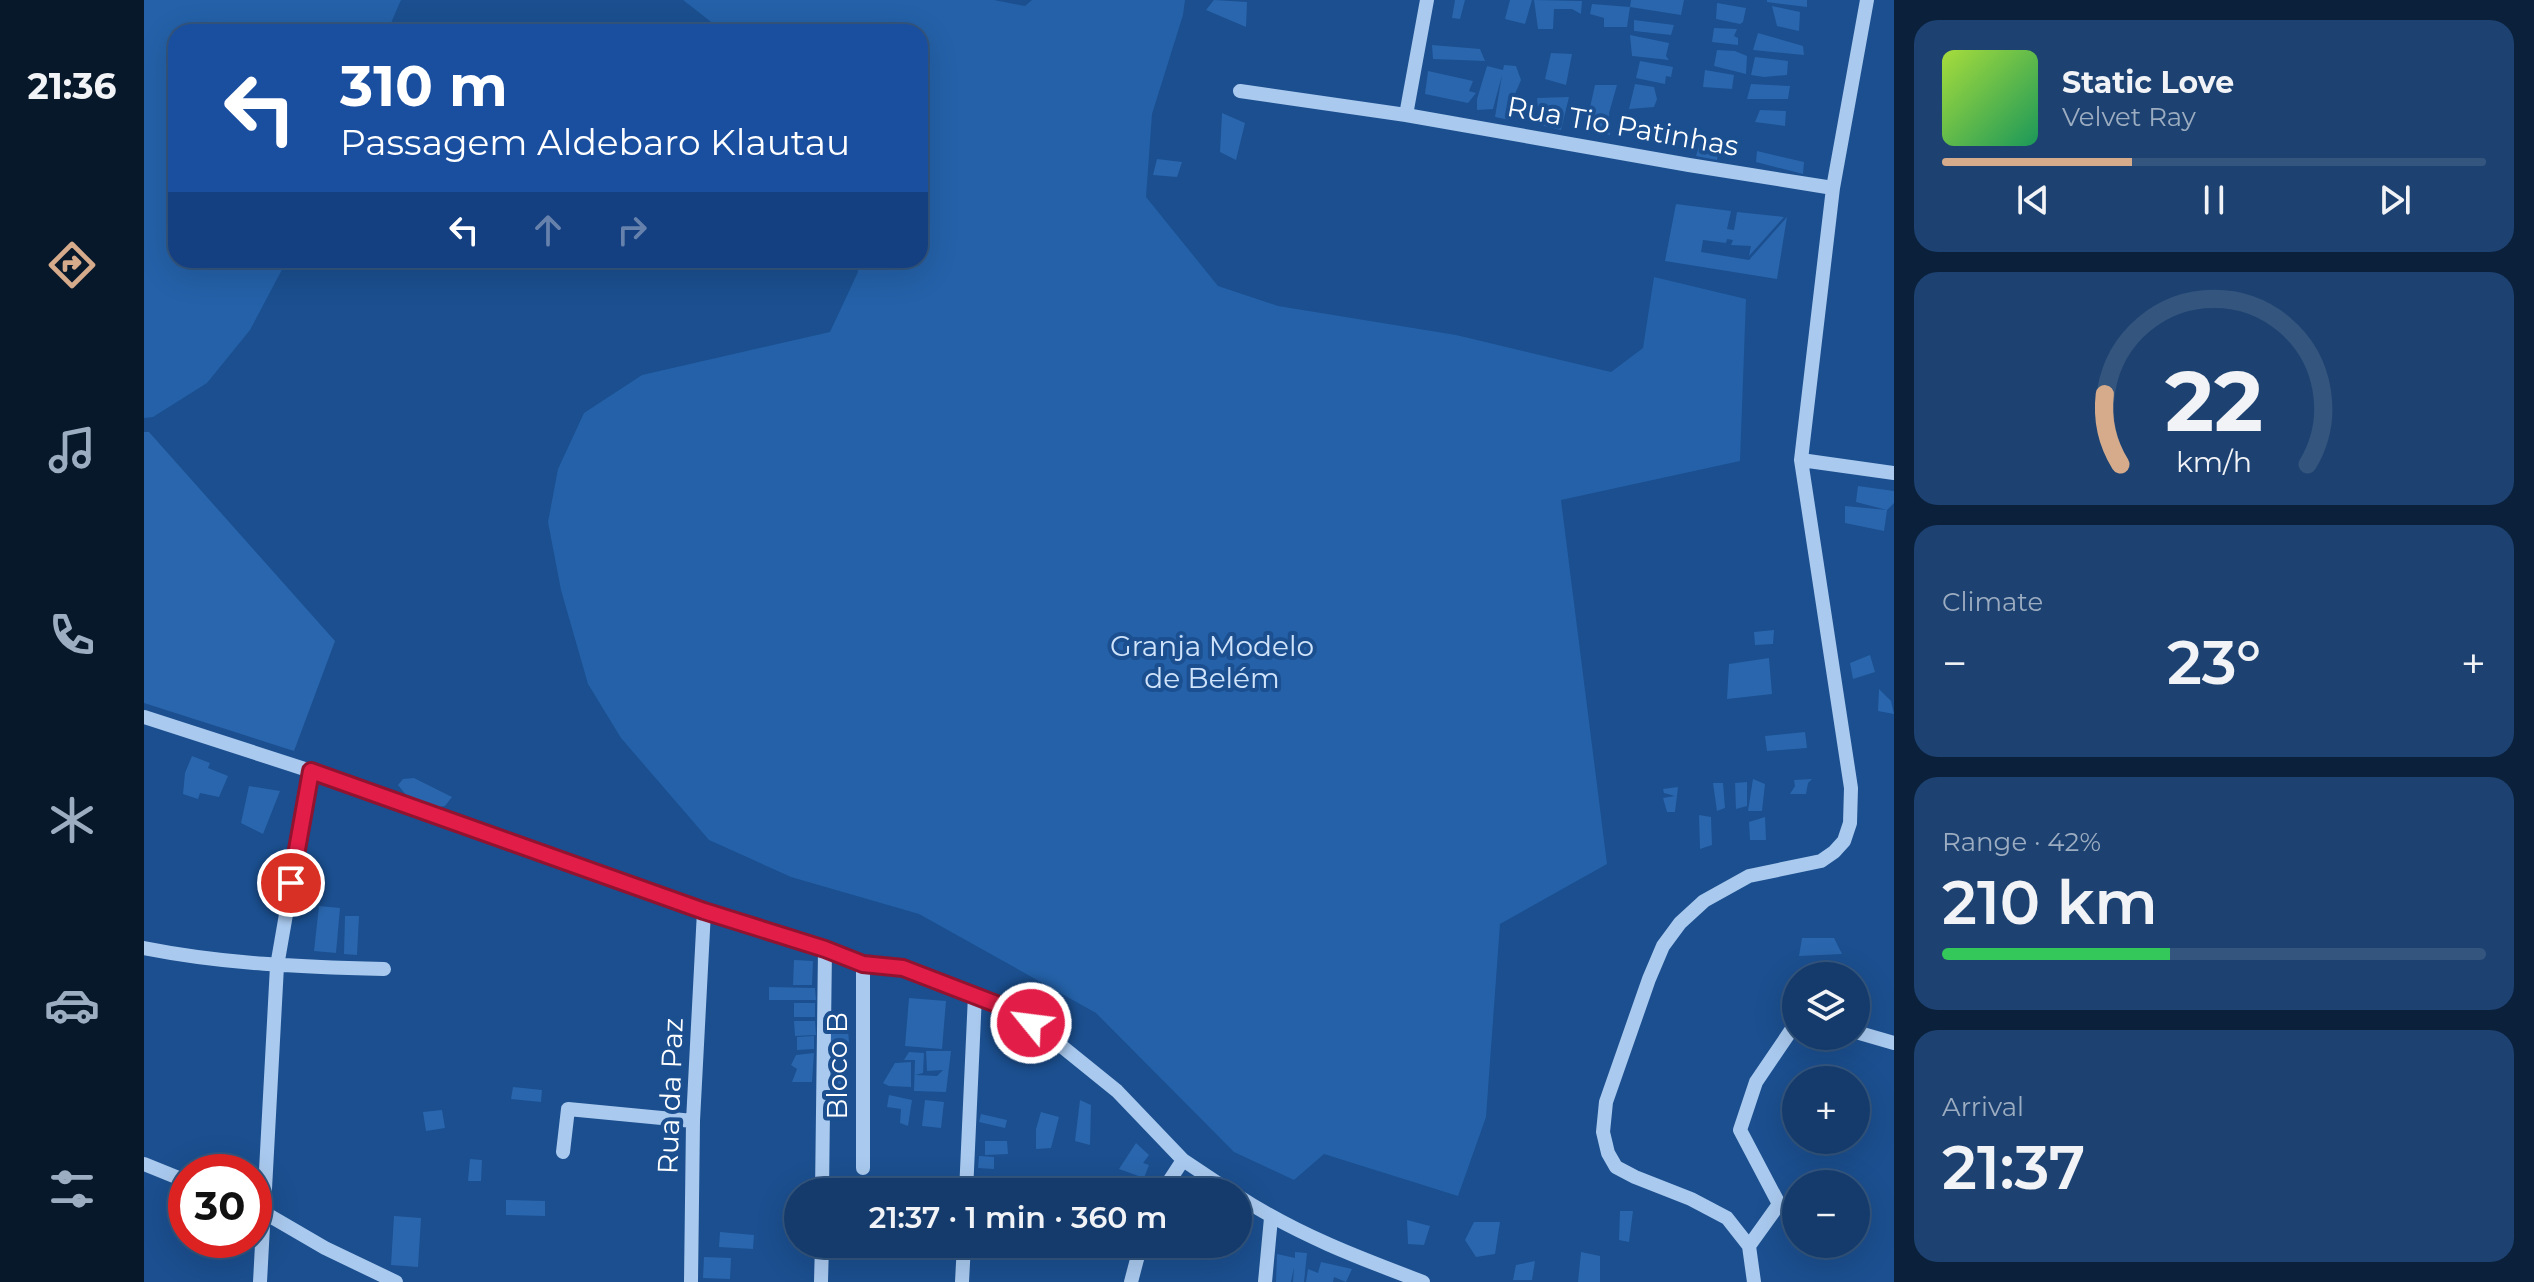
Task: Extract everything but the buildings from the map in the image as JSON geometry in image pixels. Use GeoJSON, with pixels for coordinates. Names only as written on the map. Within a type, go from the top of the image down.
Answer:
{"type":"FeatureCollection","features":[{"type":"Feature","properties":{"kind":"street"},"geometry":{"type":"LineString","coordinates":[[1406,115],[1427,0]]}},
{"type":"Feature","properties":{"kind":"street"},"geometry":{"type":"LineString","coordinates":[[1754,1282],[1749,1246],[1727,1218],[1616,1167],[1608,1153],[1603,1132],[1606,1102],[1649,979],[1663,946],[1680,923],[1704,901],[1749,876],[1821,861],[1844,841],[1850,823],[1851,788],[1801,460],[1833,188],[1867,0]]}},
{"type":"Feature","properties":{"kind":"street","name":"Rua Tio Patinhas"},"geometry":{"type":"LineString","coordinates":[[1240,91],[1406,115],[1833,188]]}},
{"type":"Feature","properties":{"kind":"street"},"geometry":{"type":"LineString","coordinates":[[1801,460],[1894,473]]}},
{"type":"Feature","properties":{"kind":"street"},"geometry":{"type":"LineString","coordinates":[[144,717],[311,771],[704,911],[863,964],[903,968],[1012,1010],[1117,1091],[1183,1160],[1210,1178]]}},
{"type":"Feature","properties":{"kind":"street"},"geometry":{"type":"LineString","coordinates":[[262,1154],[277,966],[311,771]]}},
{"type":"Feature","properties":{"kind":"street","name":"Rua da Paz"},"geometry":{"type":"LineString","coordinates":[[691,1282],[693,1121],[704,911]]}},
{"type":"Feature","properties":{"kind":"street"},"geometry":{"type":"LineString","coordinates":[[144,948],[277,966],[384,969]]}},
{"type":"Feature","properties":{"kind":"street"},"geometry":{"type":"LineString","coordinates":[[822,1178],[825,949]]}},
{"type":"Feature","properties":{"kind":"street","name":"Bloco B"},"geometry":{"type":"LineString","coordinates":[[863,964],[863,1168]]}},
{"type":"Feature","properties":{"kind":"street"},"geometry":{"type":"LineString","coordinates":[[967,1178],[975,995]]}},
{"type":"Feature","properties":{"kind":"street"},"geometry":{"type":"LineString","coordinates":[[1870,1036],[1894,1043]]}},
{"type":"Feature","properties":{"kind":"street"},"geometry":{"type":"LineString","coordinates":[[1749,1246],[1779,1204],[1740,1130],[1756,1082],[1782,1044]]}},
{"type":"Feature","properties":{"kind":"street"},"geometry":{"type":"LineString","coordinates":[[563,1152],[568,1109],[693,1121]]}},
{"type":"Feature","properties":{"kind":"street"},"geometry":{"type":"LineString","coordinates":[[1171,1178],[1183,1160]]}},
{"type":"Feature","properties":{"kind":"street"},"geometry":{"type":"LineString","coordinates":[[144,1164],[168,1174]]}},
{"type":"Feature","properties":{"kind":"street"},"geometry":{"type":"LineString","coordinates":[[1252,1205],[1331,1247],[1423,1282]]}},
{"type":"Feature","properties":{"kind":"street"},"geometry":{"type":"LineString","coordinates":[[272,1218],[396,1282]]}},
{"type":"Feature","properties":{"kind":"street"},"geometry":{"type":"LineString","coordinates":[[1265,1282],[1271,1218]]}},
{"type":"Feature","properties":{"kind":"street"},"geometry":{"type":"LineString","coordinates":[[259,1258],[260,1282]]}},
{"type":"Feature","properties":{"kind":"street"},"geometry":{"type":"LineString","coordinates":[[821,1282],[822,1258]]}},
{"type":"Feature","properties":{"kind":"street"},"geometry":{"type":"LineString","coordinates":[[962,1282],[963,1258]]}},
{"type":"Feature","properties":{"kind":"street"},"geometry":{"type":"LineString","coordinates":[[1131,1282],[1137,1258]]}},
{"type":"Feature","properties":{"kind":"green space"},"geometry":{"type":"Polygon","coordinates":[[[144,0],[401,0],[390,24],[168,24],[168,268],[283,268],[250,330],[207,383],[153,417],[144,418],[144,0]]]}},
{"type":"Feature","properties":{"kind":"green space","name":"Granja Modelo de Belém"},"geometry":{"type":"Polygon","coordinates":[[[683,0],[994,0],[1025,6],[1032,0],[1185,0],[1152,114],[1146,197],[1218,286],[1278,306],[1456,335],[1611,372],[1643,348],[1654,277],[1746,299],[1740,461],[1561,500],[1607,864],[1500,924],[1486,1117],[1458,1196],[1324,1154],[1294,1180],[1234,1152],[1096,1013],[919,914],[791,877],[709,840],[621,738],[588,684],[561,590],[548,522],[558,469],[584,413],[642,375],[830,332],[857,268],[928,268],[928,24],[714,24],[683,0]]]}},
{"type":"Feature","properties":{"kind":"route"},"geometry":{"type":"LineString","coordinates":[[291,883],[311,771],[704,911],[863,964],[903,968],[1012,1010],[1031,1023]]}}]}
